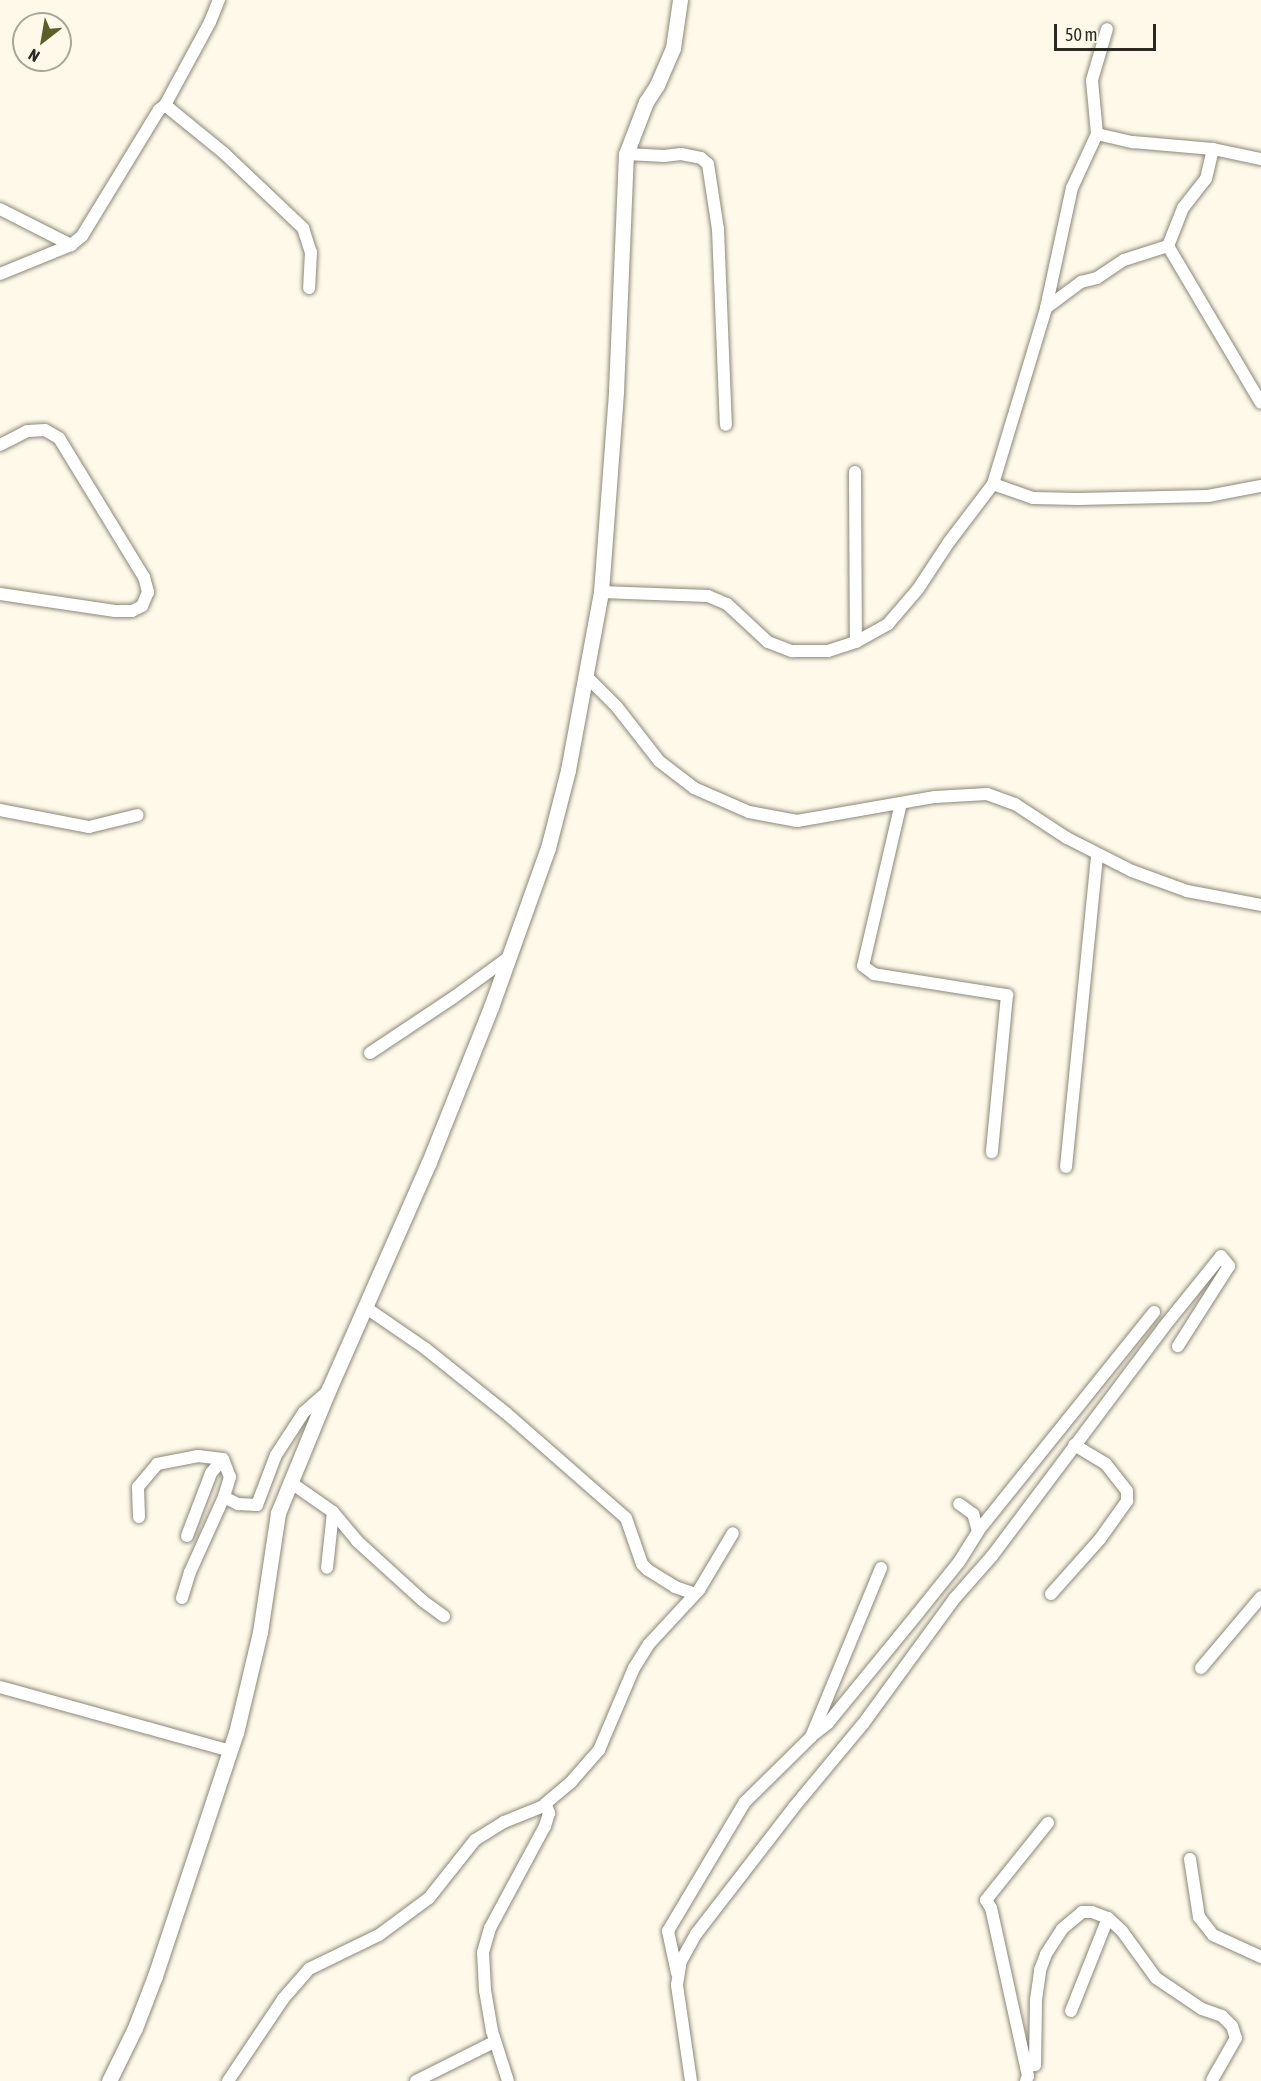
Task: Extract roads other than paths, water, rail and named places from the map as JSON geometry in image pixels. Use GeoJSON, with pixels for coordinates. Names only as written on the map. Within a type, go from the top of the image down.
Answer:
{"type":"FeatureCollection","features":[{"type":"Feature","properties":{"kind":"street"},"geometry":{"type":"LineString","coordinates":[[0,274],[72,245],[90,225],[159,110],[165,105],[210,22],[219,0]]}},
{"type":"Feature","properties":{"kind":"street"},"geometry":{"type":"LineString","coordinates":[[109,2081],[135,2028],[156,1976],[230,1751],[251,1679],[278,1513],[328,1391],[429,1162],[509,957],[548,848],[568,770],[601,592],[616,391],[626,154],[638,119],[673,48],[680,0]]}},
{"type":"Feature","properties":{"kind":"street"},"geometry":{"type":"LineString","coordinates":[[601,592],[708,596],[727,604],[768,642],[792,651],[828,651],[856,642],[888,624],[918,589],[949,542],[993,484],[1046,308],[1072,188],[1097,134],[1092,80],[1107,29]]}},
{"type":"Feature","properties":{"kind":"street"},"geometry":{"type":"LineString","coordinates":[[165,105],[225,153],[303,228],[311,252],[309,288]]}},
{"type":"Feature","properties":{"kind":"street"},"geometry":{"type":"LineString","coordinates":[[1097,134],[1133,142],[1213,149],[1258,158],[1261,170]]}},
{"type":"Feature","properties":{"kind":"street"},"geometry":{"type":"LineString","coordinates":[[1046,308],[1081,282],[1097,278],[1124,260],[1168,246],[1184,208],[1206,179],[1213,149]]}},
{"type":"Feature","properties":{"kind":"street"},"geometry":{"type":"LineString","coordinates":[[626,154],[664,156],[681,154],[701,159],[708,164],[718,229],[726,425]]}},
{"type":"Feature","properties":{"kind":"street"},"geometry":{"type":"LineString","coordinates":[[0,209],[72,245]]}},
{"type":"Feature","properties":{"kind":"street"},"geometry":{"type":"LineString","coordinates":[[1168,246],[1261,403]]}},
{"type":"Feature","properties":{"kind":"street"},"geometry":{"type":"LineString","coordinates":[[0,445],[28,430],[45,430],[59,438],[144,577],[148,592],[142,606],[132,611],[115,611],[0,594]]}},
{"type":"Feature","properties":{"kind":"street"},"geometry":{"type":"LineString","coordinates":[[855,472],[856,642]]}},
{"type":"Feature","properties":{"kind":"street"},"geometry":{"type":"LineString","coordinates":[[993,484],[1033,498],[1078,499],[1208,496],[1261,486]]}},
{"type":"Feature","properties":{"kind":"street"},"geometry":{"type":"LineString","coordinates":[[585,675],[617,707],[659,761],[694,788],[749,812],[797,821],[959,794],[987,794],[1015,804],[1097,855],[1132,871],[1187,891],[1261,905]]}},
{"type":"Feature","properties":{"kind":"street"},"geometry":{"type":"LineString","coordinates":[[901,803],[863,966],[874,974],[1007,995],[992,1152]]}},
{"type":"Feature","properties":{"kind":"street"},"geometry":{"type":"LineString","coordinates":[[0,810],[89,828],[138,815]]}},
{"type":"Feature","properties":{"kind":"street"},"geometry":{"type":"LineString","coordinates":[[1066,1167],[1097,855]]}},
{"type":"Feature","properties":{"kind":"street"},"geometry":{"type":"LineString","coordinates":[[370,1053],[454,998],[509,957]]}},
{"type":"Feature","properties":{"kind":"street"},"geometry":{"type":"LineString","coordinates":[[678,1977],[681,1960],[702,1925],[863,1724],[955,1598],[992,1556],[1221,1256],[1229,1266],[1178,1346]]}},
{"type":"Feature","properties":{"kind":"street"},"geometry":{"type":"LineString","coordinates":[[365,1307],[426,1349],[506,1413],[626,1518],[642,1564],[648,1570],[675,1587],[695,1594]]}},
{"type":"Feature","properties":{"kind":"street"},"geometry":{"type":"LineString","coordinates":[[691,2081],[679,2007],[678,1977],[668,1931],[745,1802],[828,1723],[1154,1312]]}},
{"type":"Feature","properties":{"kind":"street"},"geometry":{"type":"LineString","coordinates":[[224,1497],[238,1504],[257,1505],[276,1455],[304,1412],[328,1391]]}},
{"type":"Feature","properties":{"kind":"street"},"geometry":{"type":"LineString","coordinates":[[1051,1594],[1100,1539],[1127,1501],[1127,1491],[1106,1464],[1074,1446]]}},
{"type":"Feature","properties":{"kind":"street"},"geometry":{"type":"LineString","coordinates":[[139,1517],[138,1487],[157,1464],[198,1456],[223,1460]]}},
{"type":"Feature","properties":{"kind":"street"},"geometry":{"type":"LineString","coordinates":[[182,1598],[190,1572],[224,1497],[230,1477],[223,1460]]}},
{"type":"Feature","properties":{"kind":"street"},"geometry":{"type":"LineString","coordinates":[[187,1536],[211,1473],[223,1460]]}},
{"type":"Feature","properties":{"kind":"street"},"geometry":{"type":"LineString","coordinates":[[290,1482],[333,1512],[357,1540],[444,1616]]}},
{"type":"Feature","properties":{"kind":"street"},"geometry":{"type":"LineString","coordinates":[[959,1504],[973,1514],[978,1531]]}},
{"type":"Feature","properties":{"kind":"street"},"geometry":{"type":"LineString","coordinates":[[327,1568],[333,1512]]}},
{"type":"Feature","properties":{"kind":"street"},"geometry":{"type":"LineString","coordinates":[[228,2081],[283,1999],[309,1969],[379,1935],[429,1898],[475,1840],[504,1822],[544,1804],[571,1782],[599,1750],[634,1668],[649,1644],[695,1594],[717,1564],[733,1533]]}},
{"type":"Feature","properties":{"kind":"street"},"geometry":{"type":"LineString","coordinates":[[811,1737],[881,1568]]}},
{"type":"Feature","properties":{"kind":"street"},"geometry":{"type":"LineString","coordinates":[[1201,1668],[1261,1597]]}},
{"type":"Feature","properties":{"kind":"street"},"geometry":{"type":"LineString","coordinates":[[0,1687],[230,1751]]}},
{"type":"Feature","properties":{"kind":"street"},"geometry":{"type":"LineString","coordinates":[[508,2081],[494,2042],[485,1990],[484,1944],[490,1928],[545,1826],[549,1809],[544,1804]]}},
{"type":"Feature","properties":{"kind":"street"},"geometry":{"type":"LineString","coordinates":[[1026,2081],[1026,2066],[992,1908],[986,1900],[1048,1823]]}},
{"type":"Feature","properties":{"kind":"street"},"geometry":{"type":"LineString","coordinates":[[1190,1859],[1199,1917],[1213,1935],[1261,1957]]}},
{"type":"Feature","properties":{"kind":"street"},"geometry":{"type":"LineString","coordinates":[[1026,2066],[1035,2065],[1035,2000],[1040,1970],[1046,1954],[1062,1929],[1082,1912],[1092,1912],[1108,1918],[1122,1931],[1156,1978],[1192,2004],[1222,2016],[1232,2026],[1236,2038],[1212,2080]]}},
{"type":"Feature","properties":{"kind":"street"},"geometry":{"type":"LineString","coordinates":[[1071,2011],[1108,1918]]}},
{"type":"Feature","properties":{"kind":"street"},"geometry":{"type":"LineString","coordinates":[[416,2081],[494,2042]]}}]}
